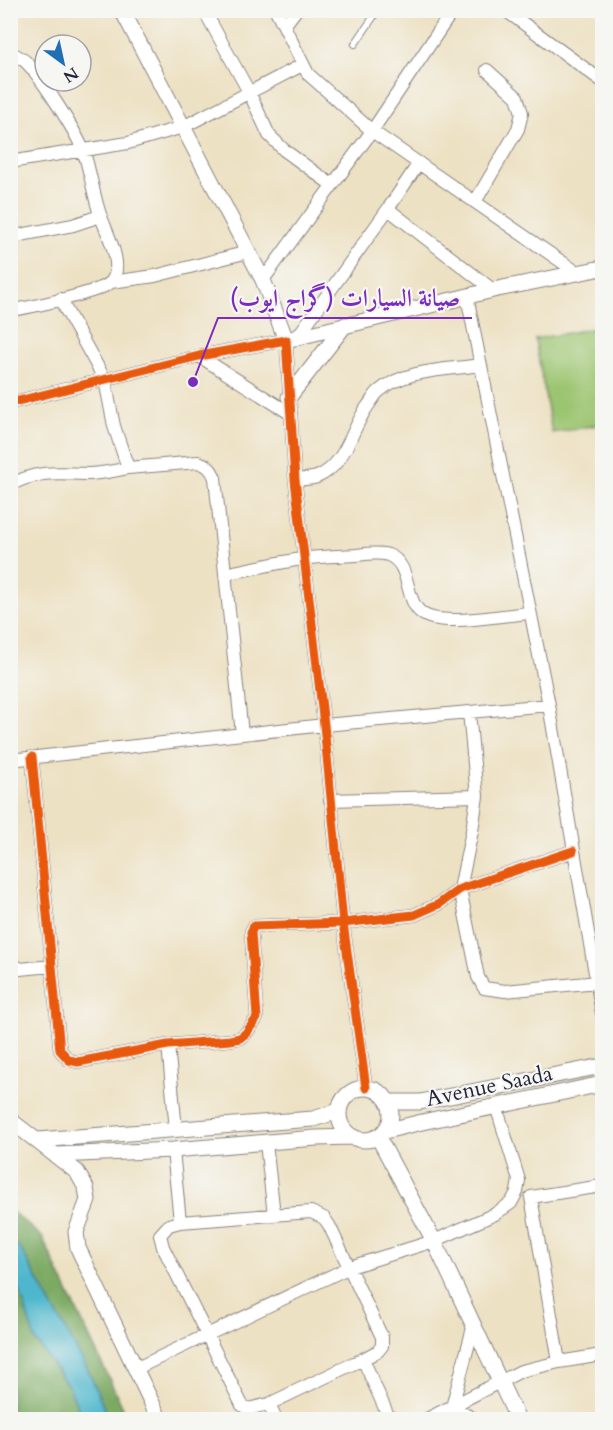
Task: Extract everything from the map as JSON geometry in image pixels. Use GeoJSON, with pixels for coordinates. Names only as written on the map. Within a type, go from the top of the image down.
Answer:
{"type":"FeatureCollection","features":[{"type":"Feature","properties":{"kind":"street"},"geometry":{"type":"LineString","coordinates":[[122,10],[292,338],[289,397],[295,480],[324,725],[343,923],[366,1088]]}},
{"type":"Feature","properties":{"kind":"street"},"geometry":{"type":"LineString","coordinates":[[204,10],[249,92],[269,135],[284,150],[332,185]]}},
{"type":"Feature","properties":{"kind":"street"},"geometry":{"type":"LineString","coordinates":[[276,10],[308,74],[372,131],[578,273]]}},
{"type":"Feature","properties":{"kind":"street"},"geometry":{"type":"LineString","coordinates":[[284,26],[296,10]]}},
{"type":"Feature","properties":{"kind":"street"},"geometry":{"type":"LineString","coordinates":[[263,280],[372,131],[453,10]]}},
{"type":"Feature","properties":{"kind":"street"},"geometry":{"type":"LineString","coordinates":[[505,10],[603,81]]}},
{"type":"Feature","properties":{"kind":"street"},"geometry":{"type":"LineString","coordinates":[[10,52],[26,62],[47,89],[83,150],[100,216],[110,236],[117,266],[111,282]]}},
{"type":"Feature","properties":{"kind":"street"},"geometry":{"type":"LineString","coordinates":[[10,162],[128,142],[183,127],[302,65]]}},
{"type":"Feature","properties":{"kind":"street"},"geometry":{"type":"LineString","coordinates":[[475,202],[518,129],[522,113],[517,97],[487,70]]}},
{"type":"Feature","properties":{"kind":"street"},"geometry":{"type":"LineString","coordinates":[[292,338],[388,209],[419,163]]}},
{"type":"Feature","properties":{"kind":"street"},"geometry":{"type":"LineString","coordinates":[[388,209],[493,290]]}},
{"type":"Feature","properties":{"kind":"street"},"geometry":{"type":"LineString","coordinates":[[10,237],[74,225],[100,216]]}},
{"type":"Feature","properties":{"kind":"street"},"geometry":{"type":"LineString","coordinates":[[10,310],[90,292],[111,282],[155,276],[248,252]]}},
{"type":"Feature","properties":{"kind":"street"},"geometry":{"type":"LineString","coordinates":[[10,403],[200,356],[292,338],[493,290],[603,268]]}},
{"type":"Feature","properties":{"kind":"street"},"geometry":{"type":"LineString","coordinates":[[467,296],[549,705],[603,1014]]}},
{"type":"Feature","properties":{"kind":"street"},"geometry":{"type":"LineString","coordinates":[[60,299],[105,380],[114,426],[128,468]]}},
{"type":"Feature","properties":{"kind":"street"},"geometry":{"type":"LineString","coordinates":[[289,397],[345,325]]}},
{"type":"Feature","properties":{"kind":"street"},"geometry":{"type":"LineString","coordinates":[[200,356],[291,414]]}},
{"type":"Feature","properties":{"kind":"street"},"geometry":{"type":"LineString","coordinates":[[295,480],[316,477],[333,468],[343,454],[360,416],[378,392],[396,381],[423,373],[480,365]]}},
{"type":"Feature","properties":{"kind":"street"},"geometry":{"type":"LineString","coordinates":[[10,485],[33,476],[54,472],[89,474],[198,462],[212,470],[215,478],[242,734]]}},
{"type":"Feature","properties":{"kind":"street"},"geometry":{"type":"LineString","coordinates":[[225,574],[303,558],[387,555],[399,563],[406,577],[411,599],[418,610],[427,617],[462,619],[529,613]]}},
{"type":"Feature","properties":{"kind":"street"},"geometry":{"type":"LineString","coordinates":[[10,760],[324,725],[549,705]]}},
{"type":"Feature","properties":{"kind":"street"},"geometry":{"type":"LineString","coordinates":[[469,712],[477,796],[460,889],[478,977],[484,988],[504,991],[597,982]]}},
{"type":"Feature","properties":{"kind":"street"},"geometry":{"type":"LineString","coordinates":[[32,757],[60,1050],[69,1060],[78,1062],[168,1045],[240,1038],[252,1027],[257,1018],[251,932],[254,926],[343,923],[414,915],[440,904],[460,889],[573,851]]}},
{"type":"Feature","properties":{"kind":"street"},"geometry":{"type":"LineString","coordinates":[[330,800],[477,796]]}},
{"type":"Feature","properties":{"kind":"street"},"geometry":{"type":"LineString","coordinates":[[10,962],[20,969],[52,966]]}},
{"type":"Feature","properties":{"kind":"street"},"geometry":{"type":"LineString","coordinates":[[168,1045],[176,1130]]}},
{"type":"Feature","properties":{"kind":"street","name":"Avenue Saada"},"geometry":{"type":"LineString","coordinates":[[388,1102],[420,1102],[603,1066]]}},
{"type":"Feature","properties":{"kind":"street","name":"Avenue Saada"},"geometry":{"type":"LineString","coordinates":[[382,1134],[496,1106],[603,1084]]}},
{"type":"Feature","properties":{"kind":"street"},"geometry":{"type":"LineString","coordinates":[[56,1155],[172,1150],[352,1137],[369,1140],[382,1134],[391,1117],[388,1102],[375,1090],[357,1089],[342,1101],[339,1111],[341,1125],[352,1137]]}},
{"type":"Feature","properties":{"kind":"street"},"geometry":{"type":"LineString","coordinates":[[135,1369],[350,1268],[434,1241],[495,1214],[510,1203],[517,1192],[519,1180],[496,1106]]}},
{"type":"Feature","properties":{"kind":"street"},"geometry":{"type":"LineString","coordinates":[[38,1140],[269,1124],[314,1119],[339,1111]]}},
{"type":"Feature","properties":{"kind":"street"},"geometry":{"type":"LineString","coordinates":[[10,1120],[77,1172],[86,1188],[88,1200],[75,1232],[78,1248],[160,1419]]}},
{"type":"Feature","properties":{"kind":"street"},"geometry":{"type":"LineString","coordinates":[[382,1134],[518,1419]]}},
{"type":"Feature","properties":{"kind":"street"},"geometry":{"type":"LineString","coordinates":[[266,1143],[274,1215]]}},
{"type":"Feature","properties":{"kind":"street"},"geometry":{"type":"LineString","coordinates":[[172,1150],[180,1222]]}},
{"type":"Feature","properties":{"kind":"street"},"geometry":{"type":"LineString","coordinates":[[517,1192],[531,1197],[603,1185]]}},
{"type":"Feature","properties":{"kind":"street"},"geometry":{"type":"LineString","coordinates":[[531,1197],[559,1362]]}},
{"type":"Feature","properties":{"kind":"street"},"geometry":{"type":"LineString","coordinates":[[311,1212],[324,1218],[382,1337],[382,1346],[378,1351],[363,1359],[269,1404],[248,1409],[242,1405],[163,1246],[160,1235],[169,1225],[180,1222],[274,1215],[311,1212]]}},
{"type":"Feature","properties":{"kind":"street"},"geometry":{"type":"LineString","coordinates":[[452,1407],[474,1324]]}},
{"type":"Feature","properties":{"kind":"street"},"geometry":{"type":"LineString","coordinates":[[425,1419],[521,1371],[603,1355]]}},
{"type":"Feature","properties":{"kind":"street"},"geometry":{"type":"LineString","coordinates":[[363,1359],[390,1419]]}},
{"type":"Feature","properties":{"kind":"street"},"geometry":{"type":"LineString","coordinates":[[269,1404],[276,1419]]}},
{"type":"Feature","properties":{"kind":"street"},"geometry":{"type":"LineString","coordinates":[[452,1407],[476,1419]]}},
{"type":"Feature","properties":{"kind":"lane"},"geometry":{"type":"LineString","coordinates":[[355,44],[375,13],[367,10]]}},
{"type":"Feature","properties":{"kind":"green space"},"geometry":{"type":"Polygon","coordinates":[[[601,327],[602,424],[552,433],[535,339],[601,327]]]}},
{"type":"Feature","properties":{"kind":"green space"},"geometry":{"type":"Polygon","coordinates":[[[10,1210],[42,1237],[128,1419],[11,1419],[10,1210]]]}},
{"type":"Feature","properties":{"kind":"water"},"geometry":{"type":"Polygon","coordinates":[[[11,1239],[20,1248],[89,1372],[109,1419],[83,1419],[69,1387],[35,1340],[17,1282],[11,1272],[11,1239]]]}},
{"type":"Feature","properties":{"kind":"cycle path"},"geometry":{"type":"LineString","coordinates":[[10,403],[199,356],[286,340],[295,480],[324,725],[343,923],[366,1088]]}},
{"type":"Feature","properties":{"kind":"cycle path"},"geometry":{"type":"LineString","coordinates":[[32,757],[60,1050],[69,1060],[78,1062],[168,1045],[240,1038],[257,1018],[251,932],[254,926],[343,923],[414,915],[439,904],[460,889],[573,851]]}},
{"type":"Feature","properties":{"kind":"place","name":"صيانة السيارات (گراج ايوب)"},"geometry":{"type":"Point","coordinates":[193,382]}}]}
